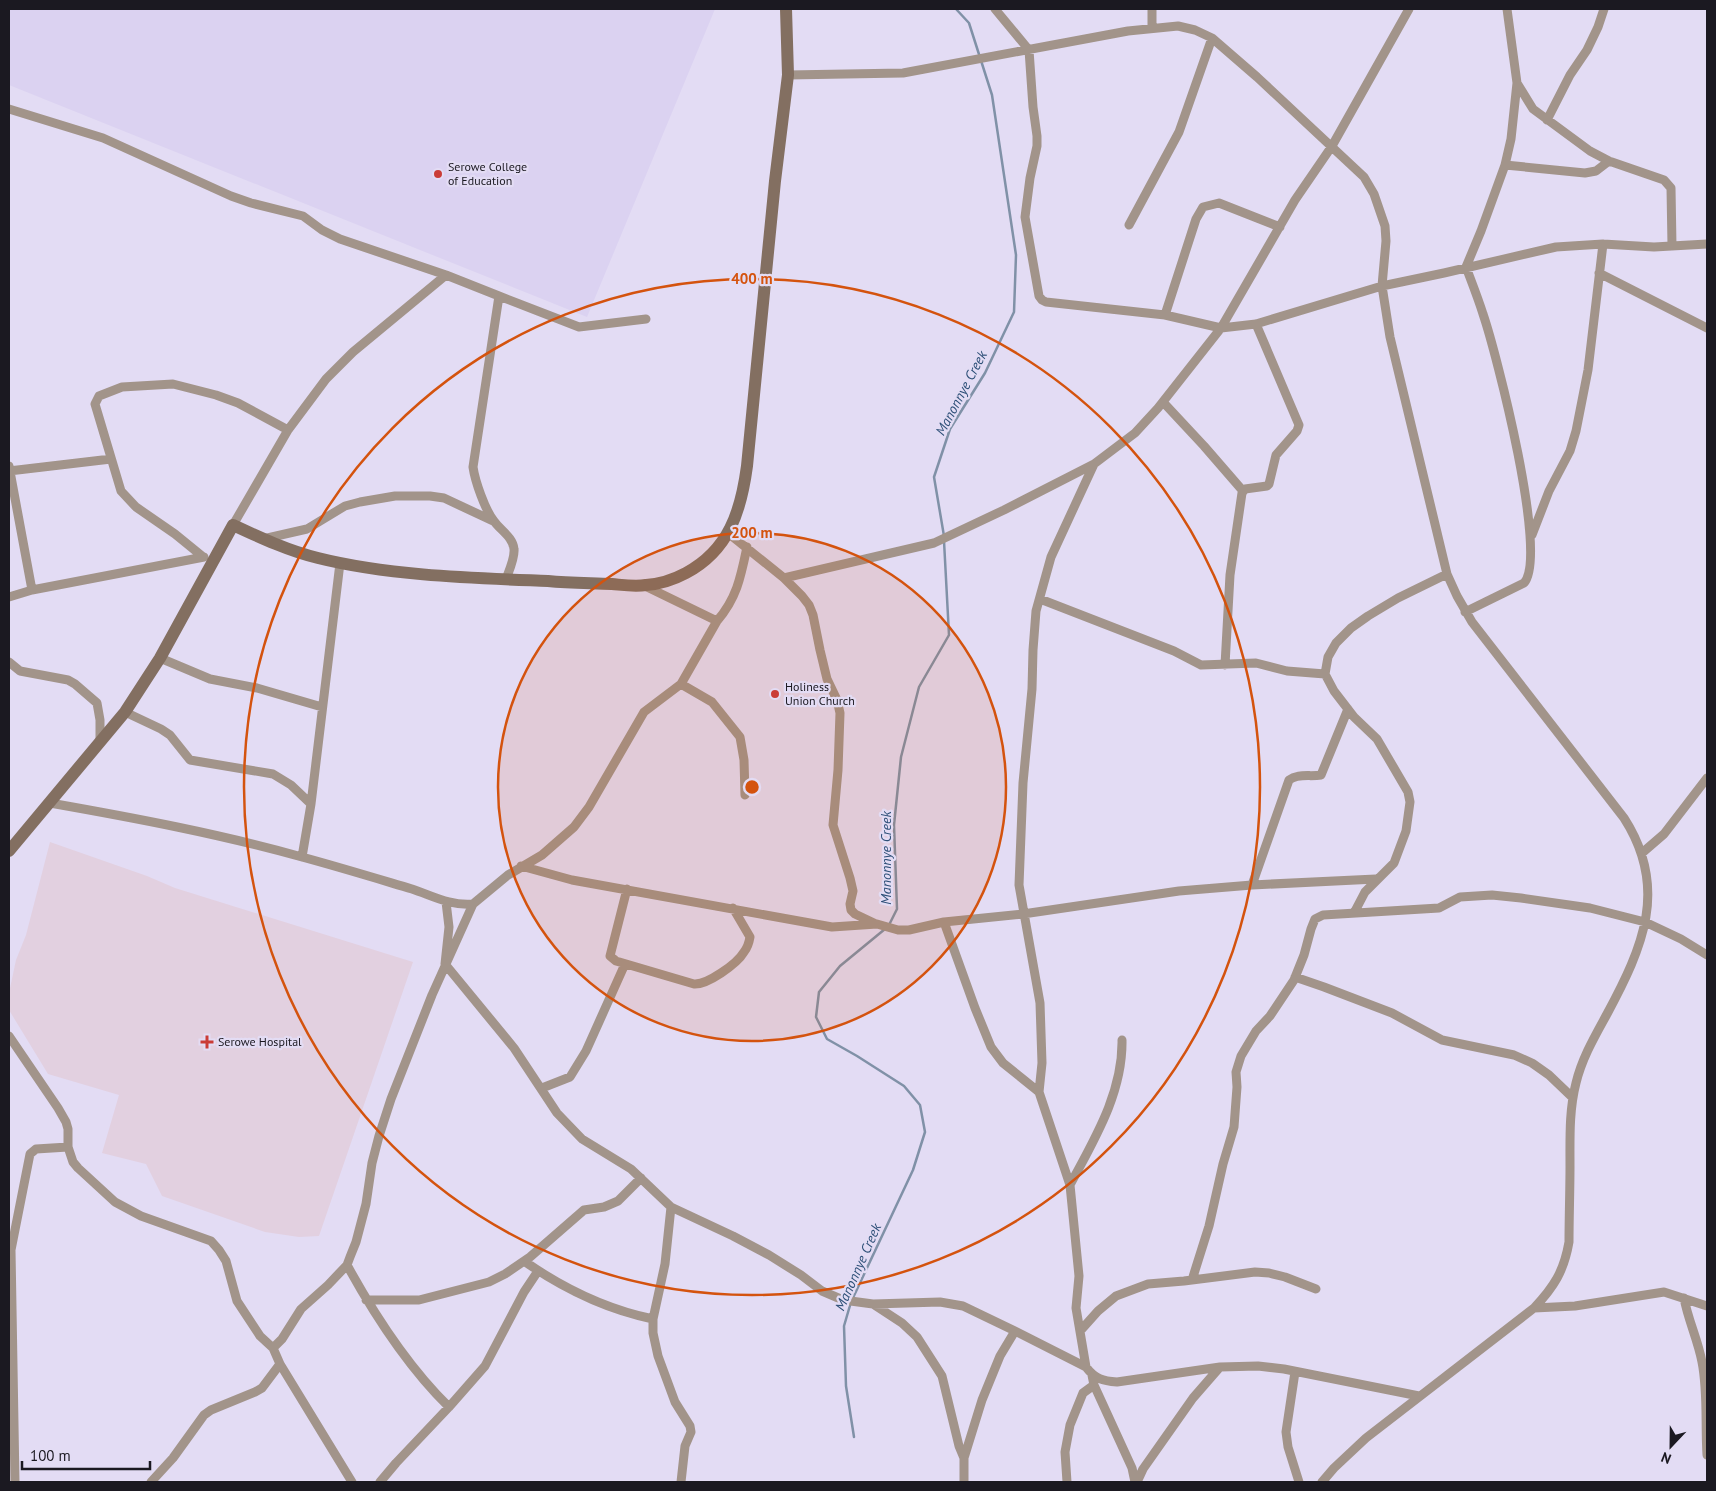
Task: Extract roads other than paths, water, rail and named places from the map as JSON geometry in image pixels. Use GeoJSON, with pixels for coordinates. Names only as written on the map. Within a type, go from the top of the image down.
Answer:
{"type":"FeatureCollection","features":[{"type":"Feature","properties":{"kind":"street"},"geometry":{"type":"LineString","coordinates":[[234,525],[263,539],[301,553],[340,563],[434,574],[506,579],[644,586],[672,580],[697,566],[711,555],[728,533],[740,506],[747,466],[775,181],[788,75],[786,9]]}},
{"type":"Feature","properties":{"kind":"street"},"geometry":{"type":"LineString","coordinates":[[995,9],[1029,50],[1032,107],[1037,146],[1030,178],[1025,217],[1039,296],[1046,302],[1165,316],[1221,328],[1256,324],[1382,286],[1556,246],[1603,244],[1654,247],[1707,244]]}},
{"type":"Feature","properties":{"kind":"street"},"geometry":{"type":"LineString","coordinates":[[1152,9],[1152,27]]}},
{"type":"Feature","properties":{"kind":"street"},"geometry":{"type":"LineString","coordinates":[[784,578],[934,543],[1094,464],[1135,434],[1221,328],[1296,200],[1332,146],[1409,9]]}},
{"type":"Feature","properties":{"kind":"street"},"geometry":{"type":"LineString","coordinates":[[1465,612],[1524,583],[1530,574],[1531,538],[1520,465],[1484,315],[1466,267],[1505,165],[1511,138],[1517,83],[1507,9]]}},
{"type":"Feature","properties":{"kind":"street"},"geometry":{"type":"LineString","coordinates":[[1547,120],[1570,75],[1587,50],[1604,9]]}},
{"type":"Feature","properties":{"kind":"street"},"geometry":{"type":"LineString","coordinates":[[788,75],[903,73],[1080,39],[1152,27],[1178,26],[1196,30],[1212,38],[1257,77],[1364,177],[1374,194],[1385,226],[1386,241],[1382,286],[1390,337],[1447,574],[1465,612],[1624,818],[1634,834],[1642,853],[1647,876],[1648,897],[1645,922],[1634,958],[1625,978],[1582,1061],[1572,1097],[1569,1242],[1560,1275],[1548,1293],[1534,1308],[1366,1438],[1322,1482]]}},
{"type":"Feature","properties":{"kind":"street"},"geometry":{"type":"LineString","coordinates":[[1129,225],[1179,132],[1212,38]]}},
{"type":"Feature","properties":{"kind":"street"},"geometry":{"type":"LineString","coordinates":[[1517,83],[1533,109],[1595,154],[1609,161],[1664,180],[1669,184],[1671,188],[1672,246]]}},
{"type":"Feature","properties":{"kind":"street"},"geometry":{"type":"LineString","coordinates":[[9,109],[103,138],[231,196],[250,203],[303,216],[322,230],[340,239],[446,275],[570,325],[579,327],[646,319]]}},
{"type":"Feature","properties":{"kind":"street"},"geometry":{"type":"LineString","coordinates":[[1505,165],[1585,173],[1596,171],[1609,161]]}},
{"type":"Feature","properties":{"kind":"street"},"geometry":{"type":"LineString","coordinates":[[1165,316],[1196,219],[1203,207],[1219,203],[1280,227]]}},
{"type":"Feature","properties":{"kind":"street"},"geometry":{"type":"LineString","coordinates":[[1531,538],[1542,506],[1574,441],[1584,398],[1603,244]]}},
{"type":"Feature","properties":{"kind":"street"},"geometry":{"type":"LineString","coordinates":[[1599,273],[1707,328]]}},
{"type":"Feature","properties":{"kind":"street"},"geometry":{"type":"LineString","coordinates":[[9,851],[125,712],[160,658],[208,558],[234,525],[288,430],[326,379],[342,362],[446,275]]}},
{"type":"Feature","properties":{"kind":"street"},"geometry":{"type":"LineString","coordinates":[[499,296],[473,467],[476,483],[493,521],[507,536],[513,546],[514,553],[506,579]]}},
{"type":"Feature","properties":{"kind":"street"},"geometry":{"type":"LineString","coordinates":[[1243,491],[1269,484],[1276,455],[1297,431],[1299,425],[1256,324]]}},
{"type":"Feature","properties":{"kind":"street"},"geometry":{"type":"LineString","coordinates":[[208,558],[136,507],[121,490],[94,404],[99,396],[122,387],[173,384],[238,403],[288,430]]}},
{"type":"Feature","properties":{"kind":"street"},"geometry":{"type":"LineString","coordinates":[[1162,402],[1243,491],[1230,575],[1225,665]]}},
{"type":"Feature","properties":{"kind":"street"},"geometry":{"type":"LineString","coordinates":[[32,590],[9,469],[111,459]]}},
{"type":"Feature","properties":{"kind":"street"},"geometry":{"type":"LineString","coordinates":[[1094,464],[1051,557],[1034,630],[1032,689],[1023,783],[1019,885],[1040,1003],[1042,1063],[1039,1092],[1070,1185],[1079,1276],[1076,1308],[1089,1371],[1132,1468],[1136,1482]]}},
{"type":"Feature","properties":{"kind":"street"},"geometry":{"type":"LineString","coordinates":[[263,539],[307,529],[345,506],[395,496],[444,498],[493,521]]}},
{"type":"Feature","properties":{"kind":"street"},"geometry":{"type":"LineString","coordinates":[[728,533],[784,578],[802,596],[809,605],[813,615],[827,679],[837,700],[840,713],[838,770],[833,825],[850,878],[853,891],[850,904],[855,914],[877,924],[898,930],[909,930],[944,922],[1023,914],[1164,892],[1252,884],[1376,879]]}},
{"type":"Feature","properties":{"kind":"street"},"geometry":{"type":"LineString","coordinates":[[273,1348],[282,1339],[301,1309],[347,1265],[356,1242],[366,1204],[374,1154],[391,1099],[446,964],[474,904],[493,886],[542,854],[574,827],[589,806],[644,712],[681,684],[717,621],[734,597],[747,547]]}},
{"type":"Feature","properties":{"kind":"street"},"geometry":{"type":"LineString","coordinates":[[9,596],[32,590],[208,558]]}},
{"type":"Feature","properties":{"kind":"street"},"geometry":{"type":"LineString","coordinates":[[302,857],[340,563]]}},
{"type":"Feature","properties":{"kind":"street"},"geometry":{"type":"LineString","coordinates":[[1354,913],[1365,892],[1376,879],[1390,868],[1397,857],[1406,831],[1410,802],[1408,792],[1377,739],[1348,709],[1334,691],[1325,674],[1328,657],[1336,643],[1351,628],[1368,616],[1398,598],[1447,574]]}},
{"type":"Feature","properties":{"kind":"street"},"geometry":{"type":"LineString","coordinates":[[644,586],[717,621]]}},
{"type":"Feature","properties":{"kind":"street"},"geometry":{"type":"LineString","coordinates":[[1040,599],[1174,651],[1201,666],[1256,663],[1287,671],[1325,674]]}},
{"type":"Feature","properties":{"kind":"street"},"geometry":{"type":"LineString","coordinates":[[160,658],[210,679],[257,688],[322,707]]}},
{"type":"Feature","properties":{"kind":"street"},"geometry":{"type":"LineString","coordinates":[[9,662],[20,670],[68,680],[97,703],[100,720],[100,742]]}},
{"type":"Feature","properties":{"kind":"street"},"geometry":{"type":"LineString","coordinates":[[681,684],[712,702],[740,737],[744,760],[745,795]]}},
{"type":"Feature","properties":{"kind":"street"},"geometry":{"type":"LineString","coordinates":[[1252,884],[1289,780],[1300,775],[1321,775],[1348,709]]}},
{"type":"Feature","properties":{"kind":"street"},"geometry":{"type":"LineString","coordinates":[[125,712],[170,735],[190,760],[273,774],[292,785],[310,804]]}},
{"type":"Feature","properties":{"kind":"street"},"geometry":{"type":"LineString","coordinates":[[1642,853],[1664,834],[1707,778]]}},
{"type":"Feature","properties":{"kind":"street"},"geometry":{"type":"LineString","coordinates":[[50,803],[130,817],[302,857],[414,890],[446,902],[474,904]]}},
{"type":"Feature","properties":{"kind":"street"},"geometry":{"type":"LineString","coordinates":[[521,866],[572,880],[832,927],[877,924]]}},
{"type":"Feature","properties":{"kind":"street"},"geometry":{"type":"LineString","coordinates":[[627,889],[610,954],[614,960],[694,984],[703,983],[730,966],[743,954],[749,944],[750,937],[733,908]]}},
{"type":"Feature","properties":{"kind":"street"},"geometry":{"type":"LineString","coordinates":[[1192,1280],[1209,1226],[1223,1164],[1234,1127],[1237,1087],[1236,1072],[1240,1056],[1256,1030],[1270,1016],[1295,978],[1315,919],[1323,916],[1354,913],[1439,908],[1460,897],[1492,895],[1590,908],[1645,922],[1681,939],[1707,955]]}},
{"type":"Feature","properties":{"kind":"street"},"geometry":{"type":"LineString","coordinates":[[446,902],[449,927],[446,964],[514,1048],[557,1113],[582,1139],[631,1168],[671,1207],[769,1255],[822,1291],[843,1300],[873,1304],[940,1302],[963,1306],[1015,1331],[1089,1371],[1102,1381],[1117,1382],[1220,1367],[1258,1366],[1419,1396]]}},
{"type":"Feature","properties":{"kind":"street"},"geometry":{"type":"LineString","coordinates":[[944,922],[991,1047],[1003,1063],[1039,1092]]}},
{"type":"Feature","properties":{"kind":"street"},"geometry":{"type":"LineString","coordinates":[[542,1088],[570,1077],[586,1052],[625,964]]}},
{"type":"Feature","properties":{"kind":"street"},"geometry":{"type":"LineString","coordinates":[[1295,978],[1392,1013],[1442,1040],[1514,1055],[1532,1063],[1549,1075],[1572,1097]]}},
{"type":"Feature","properties":{"kind":"street"},"geometry":{"type":"LineString","coordinates":[[9,1036],[66,1122],[68,1147],[73,1162],[78,1168],[115,1202],[141,1216],[211,1241],[219,1250],[226,1261],[236,1301],[240,1308],[260,1336],[273,1348],[280,1364],[352,1482]]}},
{"type":"Feature","properties":{"kind":"street"},"geometry":{"type":"LineString","coordinates":[[1070,1185],[1109,1107],[1118,1076],[1122,1040]]}},
{"type":"Feature","properties":{"kind":"street"},"geometry":{"type":"LineString","coordinates":[[15,1482],[12,1250],[30,1154],[36,1149],[68,1147]]}},
{"type":"Feature","properties":{"kind":"street"},"geometry":{"type":"LineString","coordinates":[[366,1300],[420,1300],[489,1282],[524,1261],[584,1210],[604,1207],[618,1201],[641,1178]]}},
{"type":"Feature","properties":{"kind":"street"},"geometry":{"type":"LineString","coordinates":[[671,1207],[665,1264],[653,1320],[653,1333],[658,1356],[675,1402],[690,1426],[691,1432],[686,1446],[682,1482]]}},
{"type":"Feature","properties":{"kind":"street"},"geometry":{"type":"LineString","coordinates":[[524,1261],[538,1271],[607,1307],[653,1320]]}},
{"type":"Feature","properties":{"kind":"street"},"geometry":{"type":"LineString","coordinates":[[347,1265],[384,1329],[425,1381],[449,1407]]}},
{"type":"Feature","properties":{"kind":"street"},"geometry":{"type":"LineString","coordinates":[[380,1482],[485,1366],[521,1297],[538,1271]]}},
{"type":"Feature","properties":{"kind":"street"},"geometry":{"type":"LineString","coordinates":[[1081,1330],[1098,1311],[1116,1296],[1148,1284],[1255,1272],[1269,1273],[1316,1289]]}},
{"type":"Feature","properties":{"kind":"street"},"geometry":{"type":"LineString","coordinates":[[1534,1308],[1575,1306],[1664,1292],[1707,1306]]}},
{"type":"Feature","properties":{"kind":"street"},"geometry":{"type":"LineString","coordinates":[[1684,1298],[1702,1361],[1707,1455]]}},
{"type":"Feature","properties":{"kind":"street"},"geometry":{"type":"LineString","coordinates":[[873,1304],[917,1337],[938,1367],[964,1458]]}},
{"type":"Feature","properties":{"kind":"street"},"geometry":{"type":"LineString","coordinates":[[964,1482],[964,1458],[982,1400],[1000,1356],[1015,1331]]}},
{"type":"Feature","properties":{"kind":"street"},"geometry":{"type":"LineString","coordinates":[[151,1482],[173,1458],[204,1415],[211,1410],[262,1388],[280,1364]]}},
{"type":"Feature","properties":{"kind":"street"},"geometry":{"type":"LineString","coordinates":[[1136,1482],[1143,1469],[1193,1398],[1220,1367]]}},
{"type":"Feature","properties":{"kind":"street"},"geometry":{"type":"LineString","coordinates":[[1295,1372],[1286,1432],[1288,1447],[1300,1482]]}},
{"type":"Feature","properties":{"kind":"street"},"geometry":{"type":"LineString","coordinates":[[1068,1482],[1065,1452],[1070,1425],[1083,1393],[1094,1385]]}},
{"type":"Feature","properties":{"kind":"waterway","name":"Manonnye Creek"},"geometry":{"type":"LineString","coordinates":[[944,536],[934,477],[950,429],[985,373],[1014,312],[1016,255],[992,95],[969,23],[956,9]]}},
{"type":"Feature","properties":{"kind":"waterway","name":"Manonnye Creek"},"geometry":{"type":"LineString","coordinates":[[889,925],[897,909],[894,825],[901,757],[919,687],[949,635],[944,541]]}},
{"type":"Feature","properties":{"kind":"waterway","name":"Manonnye Creek"},"geometry":{"type":"LineString","coordinates":[[854,1437],[846,1386],[844,1326],[851,1302],[913,1170],[925,1132],[920,1105],[904,1086],[827,1039],[816,1017],[819,992],[840,966],[885,929]]}},
{"type":"Feature","properties":{"kind":"place","name":"Serowe College of Education"},"geometry":{"type":"Point","coordinates":[438,174]}},
{"type":"Feature","properties":{"kind":"place","name":"Holiness Union Church"},"geometry":{"type":"Point","coordinates":[775,694]}},
{"type":"Feature","properties":{"kind":"place","name":"Serowe Hospital"},"geometry":{"type":"Point","coordinates":[207,1042]}}]}
